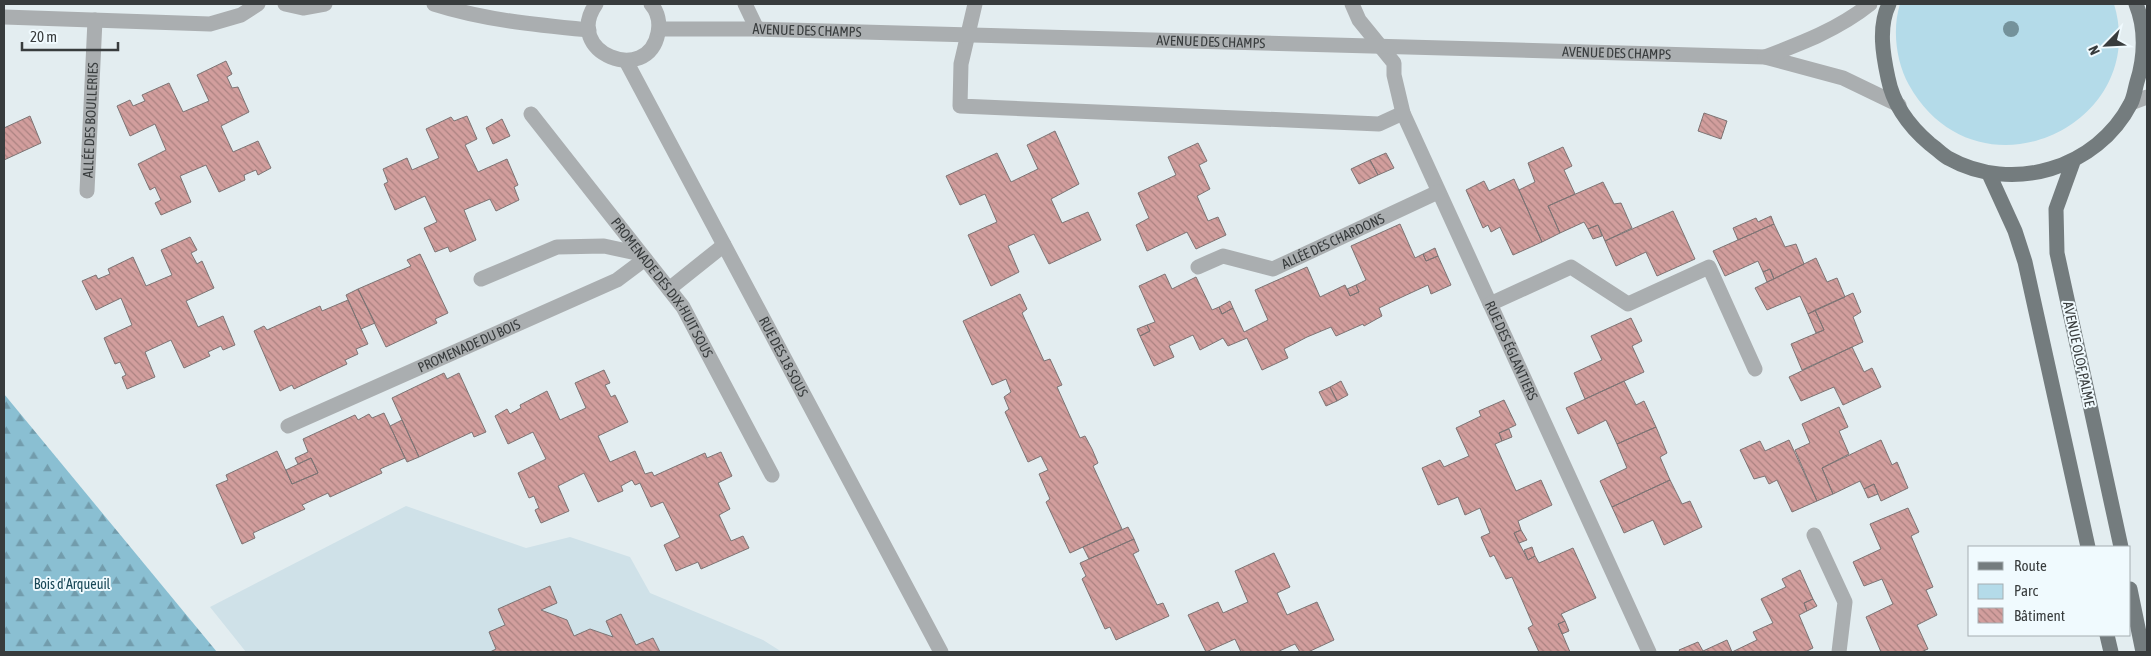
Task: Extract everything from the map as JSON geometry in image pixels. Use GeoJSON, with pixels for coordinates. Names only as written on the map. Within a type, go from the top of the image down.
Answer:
{"type":"FeatureCollection","features":[{"type":"Feature","properties":{"kind":"main road"},"geometry":{"type":"LineString","coordinates":[[1889,4],[1882,49],[1890,92],[1914,130],[1947,158],[1989,174],[2033,175],[2073,162],[2106,137],[2131,103],[2143,63],[2142,18],[2136,4]]}},
{"type":"Feature","properties":{"kind":"main road","name":"AVENUE OLOF PALME"},"geometry":{"type":"LineString","coordinates":[[2073,162],[2056,209],[2057,253],[2121,546]]}},
{"type":"Feature","properties":{"kind":"main road"},"geometry":{"type":"LineString","coordinates":[[1989,174],[2015,231],[2024,262],[2088,546]]}},
{"type":"Feature","properties":{"kind":"main road"},"geometry":{"type":"LineString","coordinates":[[2131,594],[2143,652]]}},
{"type":"Feature","properties":{"kind":"main road"},"geometry":{"type":"LineString","coordinates":[[2107,636],[2111,652]]}},
{"type":"Feature","properties":{"kind":"street"},"geometry":{"type":"LineString","coordinates":[[4,17],[210,24],[241,15],[258,4]]}},
{"type":"Feature","properties":{"kind":"street"},"geometry":{"type":"LineString","coordinates":[[285,4],[303,8],[325,4]]}},
{"type":"Feature","properties":{"kind":"street"},"geometry":{"type":"LineString","coordinates":[[434,4],[460,12],[524,23],[589,30]]}},
{"type":"Feature","properties":{"kind":"street"},"geometry":{"type":"LineString","coordinates":[[596,4],[590,14],[589,30],[591,38],[601,52],[617,60],[626,61],[646,53],[655,42],[659,29],[657,13],[651,4]]}},
{"type":"Feature","properties":{"kind":"street"},"geometry":{"type":"LineString","coordinates":[[745,4],[757,29]]}},
{"type":"Feature","properties":{"kind":"street"},"geometry":{"type":"LineString","coordinates":[[975,4],[961,64],[960,106],[1379,124],[1403,113]]}},
{"type":"Feature","properties":{"kind":"street","name":"RUE DES ÉGLANTIERS"},"geometry":{"type":"LineString","coordinates":[[1352,4],[1359,20],[1394,63],[1394,75],[1403,113],[1649,652]]}},
{"type":"Feature","properties":{"kind":"street","name":"AVENUE DES CHAMPS"},"geometry":{"type":"LineString","coordinates":[[1765,57],[1802,43],[1837,26],[1852,18],[1870,4]]}},
{"type":"Feature","properties":{"kind":"street","name":"ALLÉE DES BOULLERIES"},"geometry":{"type":"LineString","coordinates":[[87,191],[96,20]]}},
{"type":"Feature","properties":{"kind":"street","name":"AVENUE DES CHAMPS"},"geometry":{"type":"LineString","coordinates":[[659,29],[757,29],[1765,57],[1843,78],[1899,105]]}},
{"type":"Feature","properties":{"kind":"street","name":"RUE DES 18 SOUS"},"geometry":{"type":"LineString","coordinates":[[626,61],[941,652]]}},
{"type":"Feature","properties":{"kind":"street"},"geometry":{"type":"LineString","coordinates":[[2131,103],[2147,97]]}},
{"type":"Feature","properties":{"kind":"street","name":"PROMENADE DES DIX-HUIT SOUS"},"geometry":{"type":"LineString","coordinates":[[531,114],[683,307],[772,475]]}},
{"type":"Feature","properties":{"kind":"street","name":"ALLÉE DES CHARDONS"},"geometry":{"type":"LineString","coordinates":[[1198,267],[1223,256],[1273,269],[1438,192]]}},
{"type":"Feature","properties":{"kind":"street"},"geometry":{"type":"LineString","coordinates":[[669,289],[724,244]]}},
{"type":"Feature","properties":{"kind":"street"},"geometry":{"type":"LineString","coordinates":[[481,279],[557,247],[604,246],[643,256]]}},
{"type":"Feature","properties":{"kind":"street","name":"PROMENADE DU BOIS"},"geometry":{"type":"LineString","coordinates":[[288,426],[617,280],[643,256]]}},
{"type":"Feature","properties":{"kind":"street"},"geometry":{"type":"LineString","coordinates":[[1490,304],[1571,267],[1628,304],[1709,267],[1755,369]]}},
{"type":"Feature","properties":{"kind":"street"},"geometry":{"type":"LineString","coordinates":[[1814,535],[1845,602],[1839,652]]}},
{"type":"Feature","properties":{"kind":"shaded area"},"geometry":{"type":"Polygon","coordinates":[[[406,506],[526,548],[570,537],[630,557],[650,593],[763,640],[782,652],[246,652],[210,607],[406,506]]]}},
{"type":"Feature","properties":{"kind":"green space"},"geometry":{"type":"Polygon","coordinates":[[[1900,4],[2114,4],[2119,47],[2107,85],[2083,115],[2051,136],[2014,145],[1975,141],[1939,121],[1909,85],[1898,56],[1896,24],[1900,4]]]}},
{"type":"Feature","properties":{"kind":"green space","name":"Bois d'Arqueuil"},"geometry":{"type":"Polygon","coordinates":[[[4,394],[217,652],[4,652],[4,394]]]}},
{"type":"Feature","properties":{"kind":"building"},"geometry":{"type":"Polygon","coordinates":[[[226,61],[232,74],[227,77],[232,88],[238,87],[249,112],[221,126],[233,152],[258,141],[271,168],[258,175],[256,170],[244,175],[245,180],[219,192],[206,165],[180,176],[191,202],[161,215],[155,203],[161,200],[155,187],[150,190],[138,164],[166,150],[155,124],[130,136],[117,106],[130,100],[133,106],[145,101],[142,95],[169,83],[183,112],[209,101],[197,75],[226,61]]]}},
{"type":"Feature","properties":{"kind":"building"},"geometry":{"type":"Polygon","coordinates":[[[1704,113],[1727,121],[1721,139],[1698,131],[1704,113]]]}},
{"type":"Feature","properties":{"kind":"building"},"geometry":{"type":"Polygon","coordinates":[[[30,116],[41,143],[4,160],[4,128],[30,116]]]}},
{"type":"Feature","properties":{"kind":"building"},"geometry":{"type":"Polygon","coordinates":[[[467,116],[477,139],[465,145],[478,172],[507,159],[518,185],[514,187],[519,200],[496,211],[490,199],[464,210],[476,240],[450,252],[448,247],[435,252],[424,228],[437,222],[425,196],[395,210],[384,184],[388,182],[383,169],[407,158],[412,170],[439,158],[426,129],[451,117],[454,121],[467,116]]]}},
{"type":"Feature","properties":{"kind":"building"},"geometry":{"type":"Polygon","coordinates":[[[502,119],[510,136],[493,144],[486,128],[502,119]]]}},
{"type":"Feature","properties":{"kind":"building"},"geometry":{"type":"Polygon","coordinates":[[[1055,131],[1079,184],[1051,199],[1062,223],[1088,212],[1101,240],[1049,264],[1034,234],[1008,246],[1019,272],[991,286],[968,235],[997,222],[985,194],[960,205],[946,176],[997,153],[1011,182],[1038,169],[1027,145],[1055,131]]]}},
{"type":"Feature","properties":{"kind":"building"},"geometry":{"type":"Polygon","coordinates":[[[1198,143],[1207,161],[1199,165],[1210,189],[1197,196],[1208,221],[1218,217],[1226,235],[1196,249],[1187,232],[1147,251],[1136,225],[1149,218],[1138,193],[1176,175],[1168,157],[1198,143]]]}},
{"type":"Feature","properties":{"kind":"building"},"geometry":{"type":"Polygon","coordinates":[[[1563,147],[1572,166],[1564,170],[1575,194],[1548,206],[1560,233],[1542,242],[1519,190],[1535,182],[1528,163],[1563,147]]]}},
{"type":"Feature","properties":{"kind":"building"},"geometry":{"type":"Polygon","coordinates":[[[1386,153],[1394,168],[1378,175],[1370,160],[1386,153]]]}},
{"type":"Feature","properties":{"kind":"building"},"geometry":{"type":"Polygon","coordinates":[[[1370,160],[1378,175],[1359,184],[1351,169],[1370,160]]]}},
{"type":"Feature","properties":{"kind":"building"},"geometry":{"type":"Polygon","coordinates":[[[1514,179],[1542,242],[1513,255],[1500,227],[1491,232],[1488,225],[1483,228],[1466,190],[1484,181],[1489,191],[1514,179]]]}},
{"type":"Feature","properties":{"kind":"building"},"geometry":{"type":"Polygon","coordinates":[[[1603,182],[1614,204],[1621,203],[1632,228],[1605,241],[1598,225],[1588,229],[1584,222],[1560,233],[1548,206],[1603,182]]]}},
{"type":"Feature","properties":{"kind":"building"},"geometry":{"type":"Polygon","coordinates":[[[1673,211],[1695,259],[1657,276],[1646,252],[1616,266],[1605,241],[1673,211]]]}},
{"type":"Feature","properties":{"kind":"building"},"geometry":{"type":"Polygon","coordinates":[[[1771,216],[1774,224],[1738,240],[1733,228],[1756,218],[1758,222],[1771,216]]]}},
{"type":"Feature","properties":{"kind":"building"},"geometry":{"type":"Polygon","coordinates":[[[1400,224],[1415,258],[1423,254],[1426,261],[1438,256],[1451,285],[1431,294],[1428,285],[1402,297],[1379,308],[1382,316],[1364,326],[1363,324],[1336,336],[1331,327],[1307,337],[1284,349],[1288,358],[1262,370],[1247,338],[1228,346],[1223,338],[1200,350],[1193,335],[1169,346],[1174,357],[1154,366],[1140,336],[1150,331],[1147,325],[1155,322],[1139,286],[1165,274],[1172,289],[1196,277],[1212,310],[1219,307],[1222,314],[1233,308],[1244,332],[1268,320],[1255,290],[1307,267],[1320,297],[1345,285],[1350,296],[1359,292],[1356,285],[1366,280],[1351,246],[1400,224]]]}},
{"type":"Feature","properties":{"kind":"building"},"geometry":{"type":"Polygon","coordinates":[[[1774,224],[1785,247],[1796,244],[1804,264],[1774,279],[1770,269],[1763,272],[1758,261],[1725,276],[1713,251],[1774,224]]]}},
{"type":"Feature","properties":{"kind":"building"},"geometry":{"type":"Polygon","coordinates":[[[1598,225],[1602,236],[1593,239],[1588,229],[1598,225]]]}},
{"type":"Feature","properties":{"kind":"building"},"geometry":{"type":"Polygon","coordinates":[[[190,237],[197,250],[191,253],[197,264],[202,261],[214,288],[186,301],[198,327],[223,316],[235,345],[223,350],[221,346],[208,352],[210,356],[184,368],[171,340],[145,352],[155,377],[127,389],[122,377],[126,375],[120,362],[115,364],[104,338],[132,325],[121,298],[96,310],[82,281],[96,275],[98,279],[110,274],[108,269],[133,257],[146,286],[172,275],[161,250],[190,237]]]}},
{"type":"Feature","properties":{"kind":"building"},"geometry":{"type":"Polygon","coordinates":[[[1435,248],[1438,256],[1426,261],[1423,254],[1435,248]]]}},
{"type":"Feature","properties":{"kind":"building"},"geometry":{"type":"Polygon","coordinates":[[[420,254],[448,313],[435,319],[437,323],[386,347],[358,289],[411,266],[407,260],[420,254]]]}},
{"type":"Feature","properties":{"kind":"building"},"geometry":{"type":"Polygon","coordinates":[[[1816,258],[1827,282],[1837,278],[1845,297],[1808,314],[1800,296],[1767,310],[1755,288],[1816,258]]]}},
{"type":"Feature","properties":{"kind":"building"},"geometry":{"type":"Polygon","coordinates":[[[1770,269],[1774,279],[1767,282],[1763,272],[1770,269]]]}},
{"type":"Feature","properties":{"kind":"building"},"geometry":{"type":"Polygon","coordinates":[[[1356,285],[1359,292],[1350,296],[1347,289],[1356,285]]]}},
{"type":"Feature","properties":{"kind":"building"},"geometry":{"type":"Polygon","coordinates":[[[358,289],[375,323],[361,329],[346,295],[358,289]]]}},
{"type":"Feature","properties":{"kind":"building"},"geometry":{"type":"Polygon","coordinates":[[[1853,293],[1861,312],[1853,317],[1863,342],[1802,370],[1791,344],[1824,330],[1815,310],[1853,293]]]}},
{"type":"Feature","properties":{"kind":"building"},"geometry":{"type":"Polygon","coordinates":[[[1020,294],[1027,309],[1022,313],[1044,361],[1050,359],[1062,385],[1057,387],[1080,438],[1085,436],[1092,449],[1098,463],[1093,466],[1122,529],[1070,553],[1046,502],[1050,499],[1039,474],[1048,470],[1041,456],[1028,462],[1005,412],[1009,409],[1004,397],[1011,392],[1006,379],[992,385],[963,321],[1020,294]]]}},
{"type":"Feature","properties":{"kind":"building"},"geometry":{"type":"Polygon","coordinates":[[[348,300],[368,344],[356,349],[358,354],[345,360],[347,364],[294,389],[292,385],[280,391],[254,331],[264,326],[267,330],[320,306],[322,311],[348,300]]]}},
{"type":"Feature","properties":{"kind":"building"},"geometry":{"type":"Polygon","coordinates":[[[1230,301],[1233,308],[1222,314],[1219,307],[1230,301]]]}},
{"type":"Feature","properties":{"kind":"building"},"geometry":{"type":"Polygon","coordinates":[[[1815,310],[1824,330],[1816,333],[1808,314],[1815,310]]]}},
{"type":"Feature","properties":{"kind":"building"},"geometry":{"type":"Polygon","coordinates":[[[1631,318],[1642,341],[1632,346],[1644,372],[1585,399],[1574,373],[1602,360],[1591,336],[1631,318]]]}},
{"type":"Feature","properties":{"kind":"building"},"geometry":{"type":"Polygon","coordinates":[[[1147,325],[1150,331],[1140,336],[1137,329],[1147,325]]]}},
{"type":"Feature","properties":{"kind":"building"},"geometry":{"type":"Polygon","coordinates":[[[1852,347],[1864,372],[1872,368],[1881,387],[1843,405],[1834,387],[1801,401],[1789,377],[1852,347]]]}},
{"type":"Feature","properties":{"kind":"building"},"geometry":{"type":"Polygon","coordinates":[[[604,370],[610,383],[605,385],[611,397],[615,395],[628,422],[598,436],[610,462],[635,451],[645,474],[652,472],[654,476],[705,453],[707,458],[721,452],[732,476],[718,483],[730,509],[719,515],[731,541],[743,536],[749,548],[701,569],[698,562],[676,571],[664,545],[680,537],[663,502],[651,507],[640,483],[635,485],[632,480],[621,486],[623,491],[598,502],[584,473],[558,486],[569,511],[541,523],[535,510],[539,508],[534,496],[529,498],[518,473],[546,459],[533,432],[508,444],[495,416],[507,409],[510,414],[521,408],[520,405],[547,391],[560,420],[586,408],[575,383],[604,370]]]}},
{"type":"Feature","properties":{"kind":"building"},"geometry":{"type":"Polygon","coordinates":[[[444,373],[447,379],[459,373],[486,432],[474,437],[472,432],[419,457],[392,398],[444,373]]]}},
{"type":"Feature","properties":{"kind":"building"},"geometry":{"type":"Polygon","coordinates":[[[1341,381],[1348,395],[1337,401],[1330,387],[1341,381]]]}},
{"type":"Feature","properties":{"kind":"building"},"geometry":{"type":"Polygon","coordinates":[[[1624,381],[1636,405],[1644,401],[1656,427],[1617,444],[1606,420],[1578,434],[1566,408],[1624,381]]]}},
{"type":"Feature","properties":{"kind":"building"},"geometry":{"type":"Polygon","coordinates":[[[1330,387],[1337,401],[1326,406],[1319,392],[1330,387]]]}},
{"type":"Feature","properties":{"kind":"building"},"geometry":{"type":"Polygon","coordinates":[[[1504,400],[1516,425],[1499,433],[1502,441],[1495,444],[1516,491],[1541,480],[1552,505],[1518,521],[1521,530],[1514,533],[1528,560],[1535,556],[1539,563],[1573,548],[1596,598],[1561,614],[1565,621],[1558,624],[1570,652],[1539,652],[1528,628],[1533,625],[1512,577],[1506,579],[1494,555],[1490,557],[1481,537],[1490,533],[1480,508],[1465,515],[1458,497],[1438,505],[1422,468],[1440,460],[1444,467],[1469,456],[1456,428],[1481,416],[1479,411],[1504,400]]]}},
{"type":"Feature","properties":{"kind":"building"},"geometry":{"type":"Polygon","coordinates":[[[1839,407],[1848,427],[1839,431],[1849,454],[1822,468],[1833,494],[1817,501],[1795,450],[1810,443],[1802,424],[1839,407]]]}},
{"type":"Feature","properties":{"kind":"building"},"geometry":{"type":"Polygon","coordinates":[[[384,413],[405,458],[380,469],[382,473],[330,497],[328,493],[302,505],[305,509],[253,533],[255,538],[242,544],[216,485],[228,480],[226,475],[277,451],[292,484],[318,473],[311,458],[298,464],[295,458],[308,452],[303,439],[355,415],[358,420],[369,414],[372,418],[384,413]]]}},
{"type":"Feature","properties":{"kind":"building"},"geometry":{"type":"Polygon","coordinates":[[[402,420],[419,457],[407,462],[390,426],[402,420]]]}},
{"type":"Feature","properties":{"kind":"building"},"geometry":{"type":"Polygon","coordinates":[[[1656,427],[1667,453],[1660,457],[1670,480],[1612,507],[1600,481],[1627,468],[1617,444],[1656,427]]]}},
{"type":"Feature","properties":{"kind":"building"},"geometry":{"type":"Polygon","coordinates":[[[1509,429],[1512,437],[1502,441],[1499,433],[1509,429]]]}},
{"type":"Feature","properties":{"kind":"building"},"geometry":{"type":"Polygon","coordinates":[[[1789,440],[1817,501],[1792,512],[1777,480],[1769,484],[1765,476],[1754,479],[1740,450],[1760,441],[1765,451],[1789,440]]]}},
{"type":"Feature","properties":{"kind":"building"},"geometry":{"type":"Polygon","coordinates":[[[1881,440],[1892,465],[1897,462],[1908,488],[1881,501],[1874,484],[1864,489],[1860,481],[1833,494],[1822,468],[1881,440]]]}},
{"type":"Feature","properties":{"kind":"building"},"geometry":{"type":"Polygon","coordinates":[[[311,458],[318,473],[292,484],[286,470],[311,458]]]}},
{"type":"Feature","properties":{"kind":"building"},"geometry":{"type":"Polygon","coordinates":[[[1670,480],[1682,504],[1690,501],[1702,527],[1664,545],[1653,520],[1624,533],[1612,507],[1670,480]]]}},
{"type":"Feature","properties":{"kind":"building"},"geometry":{"type":"Polygon","coordinates":[[[1874,484],[1878,494],[1868,498],[1864,489],[1874,484]]]}},
{"type":"Feature","properties":{"kind":"building"},"geometry":{"type":"Polygon","coordinates":[[[1908,508],[1919,532],[1911,536],[1933,587],[1926,590],[1937,615],[1917,625],[1928,649],[1921,652],[1881,652],[1866,617],[1893,604],[1882,579],[1864,586],[1853,562],[1881,549],[1870,524],[1908,508]]]}},
{"type":"Feature","properties":{"kind":"building"},"geometry":{"type":"Polygon","coordinates":[[[1128,527],[1134,539],[1089,559],[1083,547],[1128,527]]]}},
{"type":"Feature","properties":{"kind":"building"},"geometry":{"type":"Polygon","coordinates":[[[1521,530],[1527,540],[1519,543],[1514,533],[1521,530]]]}},
{"type":"Feature","properties":{"kind":"building"},"geometry":{"type":"Polygon","coordinates":[[[1134,539],[1139,551],[1133,554],[1157,605],[1163,603],[1169,616],[1116,640],[1110,627],[1105,629],[1082,579],[1086,576],[1080,563],[1134,539]]]}},
{"type":"Feature","properties":{"kind":"building"},"geometry":{"type":"Polygon","coordinates":[[[1532,547],[1535,556],[1528,560],[1524,550],[1532,547]]]}},
{"type":"Feature","properties":{"kind":"building"},"geometry":{"type":"Polygon","coordinates":[[[1274,553],[1290,587],[1277,593],[1287,615],[1317,602],[1334,640],[1308,652],[1300,652],[1295,644],[1277,652],[1241,652],[1235,639],[1206,652],[1188,615],[1218,602],[1223,613],[1248,602],[1235,571],[1274,553]]]}},
{"type":"Feature","properties":{"kind":"building"},"geometry":{"type":"Polygon","coordinates":[[[1800,570],[1813,599],[1804,603],[1807,611],[1799,615],[1813,648],[1805,652],[1732,652],[1757,640],[1753,632],[1773,623],[1761,599],[1786,587],[1782,579],[1800,570]]]}},
{"type":"Feature","properties":{"kind":"building"},"geometry":{"type":"Polygon","coordinates":[[[550,586],[557,603],[541,610],[567,620],[574,636],[590,629],[613,637],[606,621],[621,614],[636,645],[653,638],[660,652],[490,652],[496,649],[489,632],[505,625],[498,609],[550,586]]]}},
{"type":"Feature","properties":{"kind":"building"},"geometry":{"type":"Polygon","coordinates":[[[1813,599],[1817,606],[1807,611],[1804,603],[1813,599]]]}},
{"type":"Feature","properties":{"kind":"building"},"geometry":{"type":"Polygon","coordinates":[[[1565,621],[1569,631],[1562,634],[1558,624],[1565,621]]]}},
{"type":"Feature","properties":{"kind":"building"},"geometry":{"type":"Polygon","coordinates":[[[1727,640],[1732,652],[1680,652],[1679,650],[1698,642],[1703,651],[1727,640]]]}}]}
